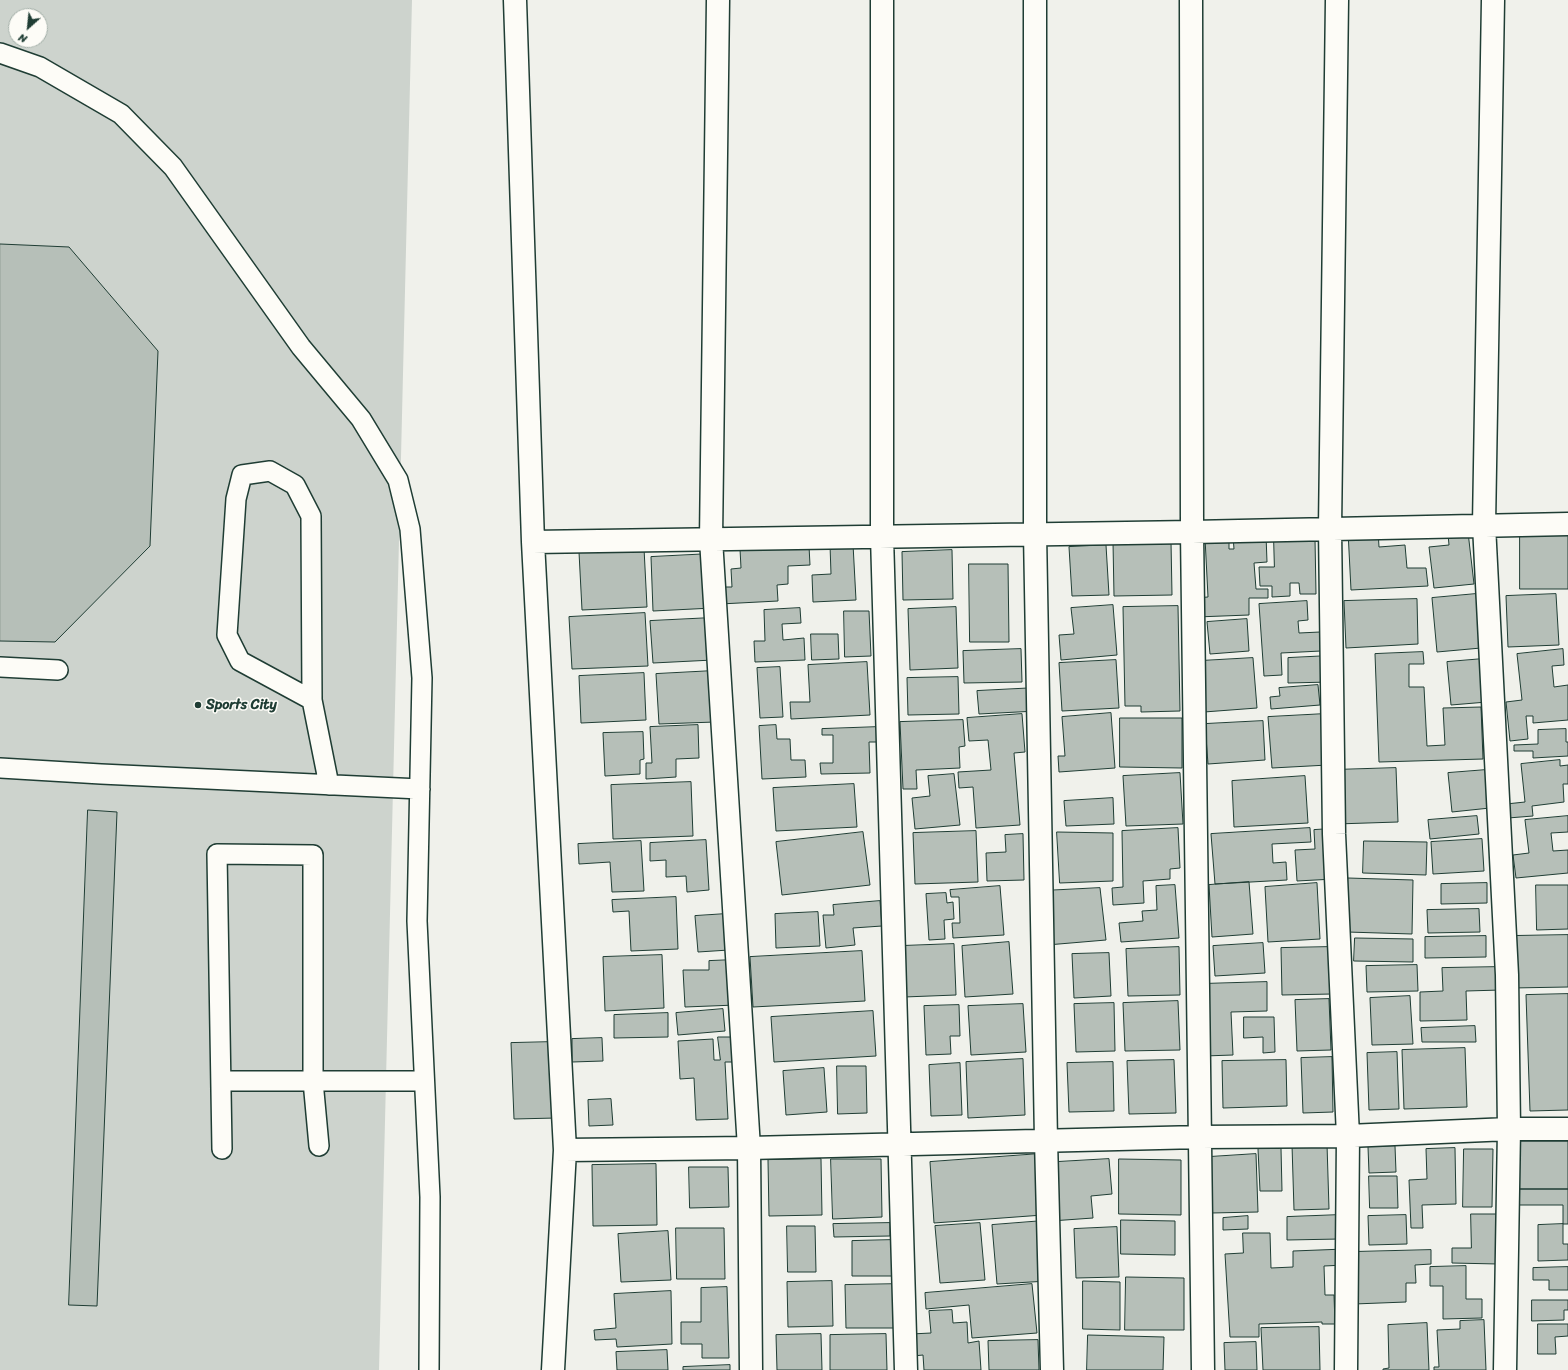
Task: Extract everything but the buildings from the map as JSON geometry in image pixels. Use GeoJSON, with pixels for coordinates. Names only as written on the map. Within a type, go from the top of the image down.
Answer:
{"type":"FeatureCollection","features":[{"type":"Feature","properties":{"kind":"street"},"geometry":{"type":"LineString","coordinates":[[515,0],[533,542],[565,1150],[553,1370]]}},
{"type":"Feature","properties":{"kind":"street"},"geometry":{"type":"LineString","coordinates":[[718,0],[712,539],[749,1148],[751,1370]]}},
{"type":"Feature","properties":{"kind":"street"},"geometry":{"type":"LineString","coordinates":[[882,0],[882,536],[906,1370]]}},
{"type":"Feature","properties":{"kind":"street"},"geometry":{"type":"LineString","coordinates":[[1035,0],[1035,533],[1046,1140],[1052,1370]]}},
{"type":"Feature","properties":{"kind":"street"},"geometry":{"type":"LineString","coordinates":[[1191,0],[1192,532],[1203,1370]]}},
{"type":"Feature","properties":{"kind":"street"},"geometry":{"type":"LineString","coordinates":[[1337,0],[1330,528],[1334,834],[1348,1136],[1346,1370]]}},
{"type":"Feature","properties":{"kind":"street"},"geometry":{"type":"LineString","coordinates":[[1493,0],[1484,525],[1507,975],[1509,1129],[1505,1370]]}},
{"type":"Feature","properties":{"kind":"street"},"geometry":{"type":"LineString","coordinates":[[533,542],[1035,533],[1192,532],[1568,524]]}},
{"type":"Feature","properties":{"kind":"street"},"geometry":{"type":"LineString","coordinates":[[565,1150],[749,1148],[1200,1137],[1348,1136],[1509,1129],[1568,1129]]}},
{"type":"Feature","properties":{"kind":"lane"},"geometry":{"type":"LineString","coordinates":[[0,53],[40,68],[121,114],[172,167],[301,347],[361,419],[398,480],[410,529],[422,678],[417,921],[430,1197],[429,1370]]}},
{"type":"Feature","properties":{"kind":"lane"},"geometry":{"type":"LineString","coordinates":[[312,700],[240,661],[227,635],[236,499],[242,475],[270,471],[295,485],[312,516],[312,700],[329,785]]}},
{"type":"Feature","properties":{"kind":"lane"},"geometry":{"type":"LineString","coordinates":[[0,667],[58,670]]}},
{"type":"Feature","properties":{"kind":"lane"},"geometry":{"type":"LineString","coordinates":[[0,768],[420,789]]}},
{"type":"Feature","properties":{"kind":"lane"},"geometry":{"type":"LineString","coordinates":[[222,1149],[217,854],[313,855],[313,1082],[319,1146]]}},
{"type":"Feature","properties":{"kind":"lane"},"geometry":{"type":"LineString","coordinates":[[221,1081],[424,1081]]}},
{"type":"Feature","properties":{"kind":"shaded area","name":"Sports City"},"geometry":{"type":"Polygon","coordinates":[[[0,0],[412,0],[379,1370],[0,1370],[0,0]]]}},
{"type":"Feature","properties":{"kind":"place","name":"Sports City"},"geometry":{"type":"Point","coordinates":[198,705]}}]}
